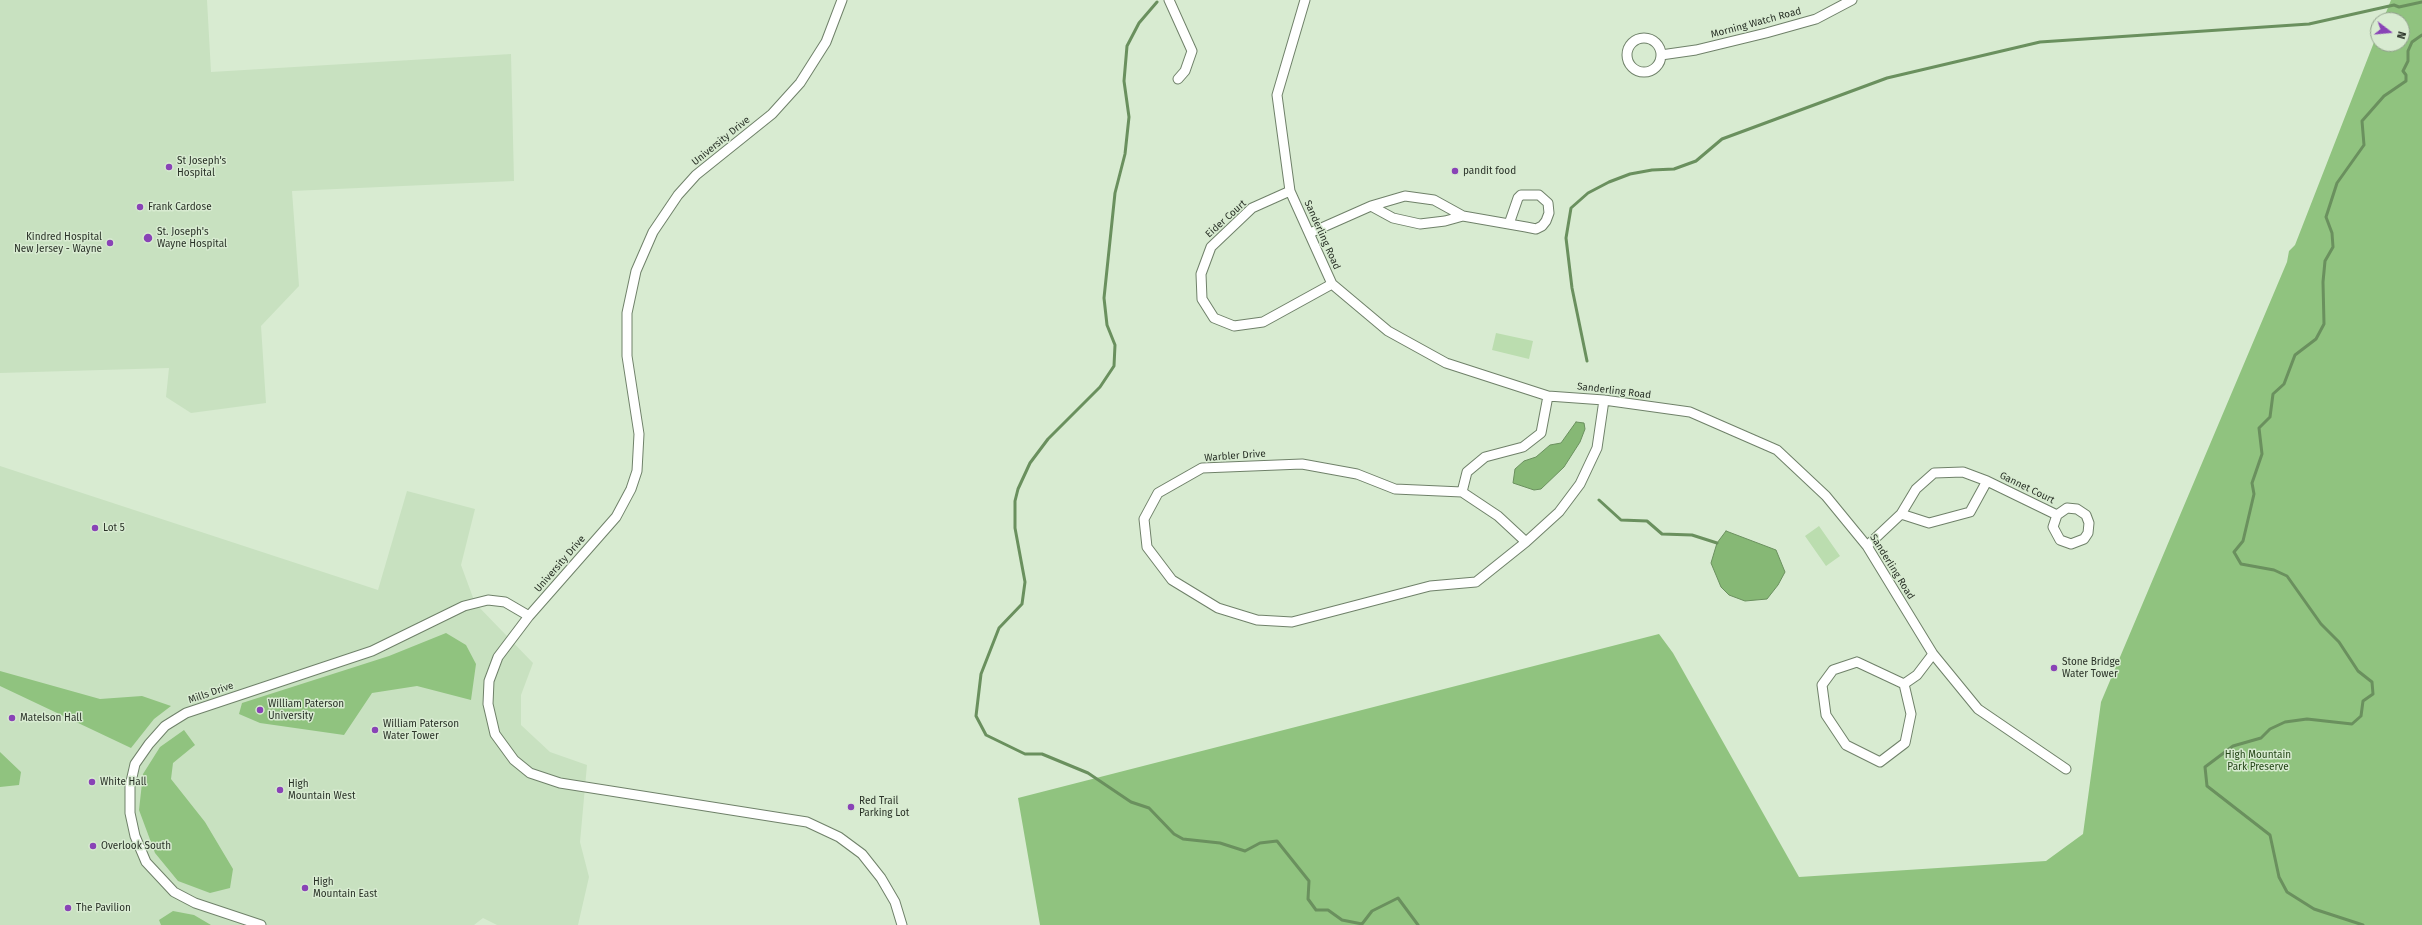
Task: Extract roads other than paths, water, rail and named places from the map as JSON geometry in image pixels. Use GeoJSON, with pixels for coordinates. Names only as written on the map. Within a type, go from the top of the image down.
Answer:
{"type":"FeatureCollection","features":[{"type":"Feature","properties":{"kind":"street","name":"University Drive"},"geometry":{"type":"LineString","coordinates":[[842,0],[826,42],[800,83],[772,114],[696,176],[678,195],[653,232],[636,271],[627,313],[627,356],[639,434],[637,471],[631,489],[616,517],[529,616],[498,657],[489,680],[488,704],[495,734],[514,760],[530,773],[560,783],[807,822],[838,837],[862,854],[881,878],[895,902],[902,925]]}},
{"type":"Feature","properties":{"kind":"street"},"geometry":{"type":"LineString","coordinates":[[1169,0],[1192,51],[1184,71],[1178,79]]}},
{"type":"Feature","properties":{"kind":"street","name":"Sanderling Road"},"geometry":{"type":"LineString","coordinates":[[1304,0],[1277,95],[1290,191],[1332,284],[1388,331],[1446,363],[1548,396],[1604,400],[1690,412],[1777,450],[1826,496],[1867,546],[1933,654],[1978,709],[2066,769]]}},
{"type":"Feature","properties":{"kind":"street","name":"Morning Watch Road"},"geometry":{"type":"LineString","coordinates":[[1661,55],[1696,50],[1816,19],[1852,0]]}},
{"type":"Feature","properties":{"kind":"street","name":"Eider Court"},"geometry":{"type":"LineString","coordinates":[[1290,191],[1252,208],[1211,247],[1201,274],[1202,299],[1214,318],[1234,326],[1263,322],[1332,284]]}},
{"type":"Feature","properties":{"kind":"street"},"geometry":{"type":"LineString","coordinates":[[1310,233],[1371,206],[1405,196],[1421,197],[1448,206],[1463,216],[1509,224],[1536,228],[1542,226],[1549,213],[1548,203],[1539,195],[1521,195],[1518,198],[1509,224]]}},
{"type":"Feature","properties":{"kind":"street"},"geometry":{"type":"LineString","coordinates":[[1371,206],[1393,218],[1420,224],[1445,222],[1463,216]]}},
{"type":"Feature","properties":{"kind":"street"},"geometry":{"type":"LineString","coordinates":[[1526,542],[1498,516],[1462,492],[1466,472],[1485,457],[1523,447],[1541,433],[1548,396]]}},
{"type":"Feature","properties":{"kind":"street","name":"Warbler Drive"},"geometry":{"type":"LineString","coordinates":[[1462,492],[1395,490],[1357,474],[1302,464],[1202,468],[1158,493],[1144,519],[1147,547],[1172,580],[1218,608],[1257,620],[1292,622],[1430,586],[1476,582],[1526,542],[1559,512],[1580,484],[1597,448],[1604,400]]}},
{"type":"Feature","properties":{"kind":"street","name":"Gannet Court"},"geometry":{"type":"LineString","coordinates":[[1867,546],[1901,514],[1916,489],[1934,473],[1962,472],[1988,481],[2057,515]]}},
{"type":"Feature","properties":{"kind":"street","name":"Gannet Court"},"geometry":{"type":"LineString","coordinates":[[1901,514],[1929,523],[1970,512],[1988,481]]}},
{"type":"Feature","properties":{"kind":"street","name":"Mills Drive"},"geometry":{"type":"LineString","coordinates":[[261,925],[195,903],[179,894],[146,862],[135,836],[130,814],[130,786],[135,764],[149,744],[165,726],[186,713],[372,651],[464,606],[488,600],[505,602],[529,616]]}},
{"type":"Feature","properties":{"kind":"street"},"geometry":{"type":"LineString","coordinates":[[1904,684],[1918,675],[1933,654]]}},
{"type":"Feature","properties":{"kind":"street"},"geometry":{"type":"LineString","coordinates":[[1857,662],[1904,684],[1911,714],[1905,743],[1880,762],[1846,745],[1826,715],[1822,685],[1833,670],[1857,662]]}},
{"type":"Feature","properties":{"kind":"waterway"},"geometry":{"type":"LineString","coordinates":[[1157,2],[1139,23],[1127,46],[1124,81],[1129,117],[1125,154],[1115,193],[1104,298],[1107,325],[1115,345],[1114,366],[1100,387],[1048,439],[1030,463],[1018,489],[1015,501],[1015,528],[1025,582],[1022,604],[999,628],[981,674],[976,716],[986,735],[1025,754],[1042,754],[1088,773],[1131,802],[1149,808],[1174,834],[1183,839],[1220,843],[1245,851],[1260,843],[1277,841],[1309,881],[1308,899],[1316,910],[1328,910],[1342,920],[1362,924],[1372,911],[1398,898],[1418,925]]}},
{"type":"Feature","properties":{"kind":"waterway"},"geometry":{"type":"LineString","coordinates":[[1587,361],[1572,288],[1566,238],[1571,208],[1588,193],[1609,182],[1630,174],[1652,170],[1674,169],[1696,161],[1722,139],[1887,78],[2040,42],[2309,24],[2394,5],[2399,7],[2422,2]]}},
{"type":"Feature","properties":{"kind":"waterway"},"geometry":{"type":"LineString","coordinates":[[2363,925],[2314,909],[2287,892],[2279,877],[2270,835],[2207,786],[2205,767],[2233,746],[2261,738],[2270,729],[2285,722],[2307,719],[2352,724],[2361,716],[2363,701],[2373,694],[2372,682],[2358,671],[2339,642],[2321,624],[2287,576],[2274,570],[2241,564],[2234,552],[2243,541],[2254,494],[2252,483],[2262,454],[2259,428],[2270,417],[2273,394],[2284,384],[2295,355],[2316,339],[2324,324],[2323,282],[2325,261],[2333,247],[2332,233],[2326,217],[2337,183],[2364,145],[2362,121],[2384,96],[2406,81],[2406,75],[2403,71],[2408,61],[2408,51],[2412,42],[2422,35]]}},
{"type":"Feature","properties":{"kind":"waterway"},"geometry":{"type":"LineString","coordinates":[[1599,500],[1621,520],[1647,521],[1662,534],[1692,535],[1717,543]]}},
{"type":"Feature","properties":{"kind":"place","name":"St Joseph's Hospital"},"geometry":{"type":"Point","coordinates":[169,167]}},
{"type":"Feature","properties":{"kind":"place","name":"pandit food"},"geometry":{"type":"Point","coordinates":[1455,171]}},
{"type":"Feature","properties":{"kind":"place","name":"Frank Cardose"},"geometry":{"type":"Point","coordinates":[140,207]}},
{"type":"Feature","properties":{"kind":"place","name":"St. Joseph's Wayne Hospital"},"geometry":{"type":"Point","coordinates":[148,238]}},
{"type":"Feature","properties":{"kind":"place","name":"Kindred Hospital New Jersey - Wayne"},"geometry":{"type":"Point","coordinates":[110,243]}},
{"type":"Feature","properties":{"kind":"place","name":"Lot 5"},"geometry":{"type":"Point","coordinates":[95,528]}},
{"type":"Feature","properties":{"kind":"place","name":"Stone Bridge Water Tower"},"geometry":{"type":"Point","coordinates":[2054,668]}},
{"type":"Feature","properties":{"kind":"place","name":"William Paterson University"},"geometry":{"type":"Point","coordinates":[260,710]}},
{"type":"Feature","properties":{"kind":"place","name":"Matelson Hall"},"geometry":{"type":"Point","coordinates":[12,718]}},
{"type":"Feature","properties":{"kind":"place","name":"William Paterson Water Tower"},"geometry":{"type":"Point","coordinates":[375,730]}},
{"type":"Feature","properties":{"kind":"place","name":"White Hall"},"geometry":{"type":"Point","coordinates":[92,782]}},
{"type":"Feature","properties":{"kind":"place","name":"High Mountain West"},"geometry":{"type":"Point","coordinates":[280,790]}},
{"type":"Feature","properties":{"kind":"place","name":"Red Trail Parking Lot"},"geometry":{"type":"Point","coordinates":[851,807]}},
{"type":"Feature","properties":{"kind":"place","name":"Overlook South"},"geometry":{"type":"Point","coordinates":[93,846]}},
{"type":"Feature","properties":{"kind":"place","name":"High Mountain East"},"geometry":{"type":"Point","coordinates":[305,888]}},
{"type":"Feature","properties":{"kind":"place","name":"The Pavilion"},"geometry":{"type":"Point","coordinates":[68,908]}},
{"type":"Feature","properties":{"kind":"park label","name":"High Mountain Park Preserve"},"geometry":{"type":"Point","coordinates":[2258,760]}}]}
